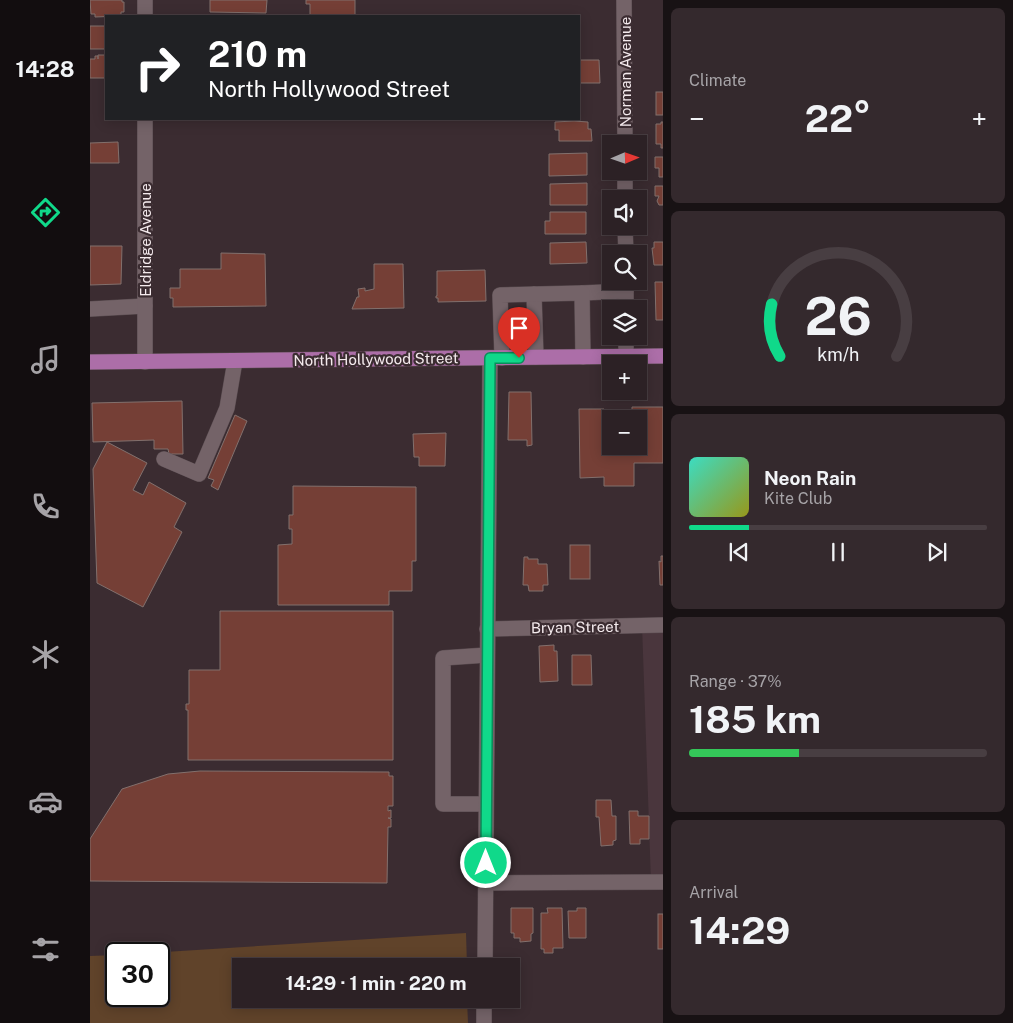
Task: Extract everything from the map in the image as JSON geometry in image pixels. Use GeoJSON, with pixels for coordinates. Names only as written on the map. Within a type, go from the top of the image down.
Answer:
{"type":"FeatureCollection","features":[{"type":"Feature","properties":{"kind":"main road","name":"North Hollywood Street"},"geometry":{"type":"LineString","coordinates":[[647,356],[663,356]]}},
{"type":"Feature","properties":{"kind":"main road","name":"North Hollywood Street"},"geometry":{"type":"LineString","coordinates":[[90,362],[602,357]]}},
{"type":"Feature","properties":{"kind":"street"},"geometry":{"type":"LineString","coordinates":[[145,0],[145,15]]}},
{"type":"Feature","properties":{"kind":"street","name":"Norman Avenue"},"geometry":{"type":"LineString","coordinates":[[624,0],[625,135]]}},
{"type":"Feature","properties":{"kind":"street","name":"Eldridge Avenue"},"geometry":{"type":"LineString","coordinates":[[145,120],[145,362]]}},
{"type":"Feature","properties":{"kind":"street"},"geometry":{"type":"LineString","coordinates":[[485,958],[486,655],[496,358],[500,295],[582,293],[602,290]]}},
{"type":"Feature","properties":{"kind":"street"},"geometry":{"type":"LineString","coordinates":[[582,293],[583,357]]}},
{"type":"Feature","properties":{"kind":"street"},"geometry":{"type":"LineString","coordinates":[[534,294],[536,357]]}},
{"type":"Feature","properties":{"kind":"street"},"geometry":{"type":"LineString","coordinates":[[90,309],[145,306]]}},
{"type":"Feature","properties":{"kind":"street"},"geometry":{"type":"LineString","coordinates":[[164,459],[199,474],[226,408],[235,361]]}},
{"type":"Feature","properties":{"kind":"street","name":"Bryan Street"},"geometry":{"type":"LineString","coordinates":[[487,629],[663,625]]}},
{"type":"Feature","properties":{"kind":"street"},"geometry":{"type":"LineString","coordinates":[[486,655],[443,658],[443,804],[486,804]]}},
{"type":"Feature","properties":{"kind":"street"},"geometry":{"type":"LineString","coordinates":[[485,883],[663,882]]}},
{"type":"Feature","properties":{"kind":"street"},"geometry":{"type":"LineString","coordinates":[[484,1008],[484,1023]]}},
{"type":"Feature","properties":{"kind":"shaded area"},"geometry":{"type":"Polygon","coordinates":[[[642,625],[663,625],[663,882],[651,882],[642,625]]]}},
{"type":"Feature","properties":{"kind":"shaded area"},"geometry":{"type":"Polygon","coordinates":[[[466,933],[467,958],[232,958],[232,1008],[467,1008],[468,1023],[90,1023],[90,956],[105,955],[105,1007],[170,1007],[170,952],[466,933]]]}},
{"type":"Feature","properties":{"kind":"building"},"geometry":{"type":"Polygon","coordinates":[[[90,0],[122,0],[124,2],[124,12],[121,12],[121,15],[95,17],[95,14],[91,14],[90,0]]]}},
{"type":"Feature","properties":{"kind":"building"},"geometry":{"type":"Polygon","coordinates":[[[210,0],[267,0],[266,13],[210,12],[210,0]]]}},
{"type":"Feature","properties":{"kind":"building"},"geometry":{"type":"Polygon","coordinates":[[[306,0],[355,0],[355,15],[310,15],[310,4],[306,4],[306,0]]]}},
{"type":"Feature","properties":{"kind":"building"},"geometry":{"type":"Polygon","coordinates":[[[90,26],[105,26],[105,49],[90,49],[90,26]]]}},
{"type":"Feature","properties":{"kind":"building"},"geometry":{"type":"Polygon","coordinates":[[[105,55],[105,78],[90,78],[90,59],[95,59],[95,56],[105,55]]]}},
{"type":"Feature","properties":{"kind":"building"},"geometry":{"type":"Polygon","coordinates":[[[580,60],[599,60],[600,83],[580,83],[580,60]]]}},
{"type":"Feature","properties":{"kind":"building"},"geometry":{"type":"Polygon","coordinates":[[[656,92],[663,92],[663,115],[656,115],[656,92]]]}},
{"type":"Feature","properties":{"kind":"building"},"geometry":{"type":"Polygon","coordinates":[[[555,122],[588,122],[592,141],[559,141],[559,130],[555,130],[555,122]]]}},
{"type":"Feature","properties":{"kind":"building"},"geometry":{"type":"Polygon","coordinates":[[[663,122],[663,148],[661,148],[661,144],[656,144],[656,124],[661,124],[663,122]]]}},
{"type":"Feature","properties":{"kind":"building"},"geometry":{"type":"Polygon","coordinates":[[[118,142],[119,163],[90,163],[90,143],[118,142]]]}},
{"type":"Feature","properties":{"kind":"building"},"geometry":{"type":"Polygon","coordinates":[[[587,153],[587,175],[549,176],[549,154],[587,153]]]}},
{"type":"Feature","properties":{"kind":"building"},"geometry":{"type":"Polygon","coordinates":[[[655,157],[663,157],[663,177],[659,177],[659,168],[655,168],[655,157]]]}},
{"type":"Feature","properties":{"kind":"building"},"geometry":{"type":"Polygon","coordinates":[[[587,183],[587,205],[550,205],[550,184],[587,183]]]}},
{"type":"Feature","properties":{"kind":"building"},"geometry":{"type":"Polygon","coordinates":[[[655,186],[663,186],[663,205],[659,205],[657,201],[659,196],[655,196],[655,186]]]}},
{"type":"Feature","properties":{"kind":"building"},"geometry":{"type":"Polygon","coordinates":[[[550,212],[586,212],[586,234],[545,234],[545,221],[550,221],[550,212]]]}},
{"type":"Feature","properties":{"kind":"building"},"geometry":{"type":"Polygon","coordinates":[[[586,242],[587,263],[550,264],[550,243],[586,242]]]}},
{"type":"Feature","properties":{"kind":"building"},"geometry":{"type":"Polygon","coordinates":[[[654,242],[663,242],[663,265],[654,265],[652,248],[654,248],[654,242]]]}},
{"type":"Feature","properties":{"kind":"building"},"geometry":{"type":"Polygon","coordinates":[[[90,246],[122,246],[121,284],[90,285],[90,246]]]}},
{"type":"Feature","properties":{"kind":"building"},"geometry":{"type":"Polygon","coordinates":[[[221,253],[265,254],[266,306],[173,307],[173,298],[170,298],[170,288],[180,288],[180,269],[221,269],[221,253]]]}},
{"type":"Feature","properties":{"kind":"building"},"geometry":{"type":"Polygon","coordinates":[[[374,264],[403,264],[404,308],[352,309],[357,297],[359,297],[358,289],[365,288],[365,291],[374,289],[374,264]]]}},
{"type":"Feature","properties":{"kind":"building"},"geometry":{"type":"Polygon","coordinates":[[[485,270],[486,301],[438,302],[438,298],[436,298],[437,271],[485,270]]]}},
{"type":"Feature","properties":{"kind":"building"},"geometry":{"type":"Polygon","coordinates":[[[655,282],[663,282],[663,320],[656,320],[655,282]]]}},
{"type":"Feature","properties":{"kind":"building"},"geometry":{"type":"Polygon","coordinates":[[[509,392],[531,392],[532,445],[527,446],[527,440],[508,440],[509,392]]]}},
{"type":"Feature","properties":{"kind":"building"},"geometry":{"type":"Polygon","coordinates":[[[182,401],[183,454],[169,454],[168,449],[154,449],[154,440],[93,442],[92,403],[182,401]]]}},
{"type":"Feature","properties":{"kind":"building"},"geometry":{"type":"Polygon","coordinates":[[[632,407],[663,407],[663,463],[634,463],[634,486],[604,486],[604,477],[580,478],[579,409],[604,409],[602,410],[602,455],[647,455],[647,410],[632,410],[632,407]]]}},
{"type":"Feature","properties":{"kind":"building"},"geometry":{"type":"Polygon","coordinates":[[[235,415],[247,421],[218,490],[211,486],[214,480],[208,478],[235,415]]]}},
{"type":"Feature","properties":{"kind":"building"},"geometry":{"type":"Polygon","coordinates":[[[446,433],[445,466],[419,466],[419,457],[414,457],[413,434],[446,433]]]}},
{"type":"Feature","properties":{"kind":"building"},"geometry":{"type":"Polygon","coordinates":[[[107,442],[147,463],[133,490],[143,495],[149,482],[186,503],[174,527],[182,532],[143,607],[97,583],[93,469],[107,442]]]}},
{"type":"Feature","properties":{"kind":"building"},"geometry":{"type":"Polygon","coordinates":[[[293,486],[416,487],[416,561],[412,561],[412,591],[389,591],[389,605],[278,605],[278,545],[292,544],[292,529],[289,529],[289,515],[293,515],[293,486]]]}},
{"type":"Feature","properties":{"kind":"building"},"geometry":{"type":"Polygon","coordinates":[[[570,545],[590,545],[590,579],[570,579],[570,545]]]}},
{"type":"Feature","properties":{"kind":"building"},"geometry":{"type":"Polygon","coordinates":[[[661,556],[663,556],[663,585],[660,585],[659,561],[661,562],[661,556]]]}},
{"type":"Feature","properties":{"kind":"building"},"geometry":{"type":"Polygon","coordinates":[[[524,557],[538,559],[538,564],[547,564],[548,585],[543,585],[543,591],[529,591],[528,585],[523,585],[524,557]]]}},
{"type":"Feature","properties":{"kind":"building"},"geometry":{"type":"Polygon","coordinates":[[[220,611],[393,611],[393,760],[188,760],[188,710],[186,710],[186,704],[189,704],[189,670],[220,670],[220,611]]]}},
{"type":"Feature","properties":{"kind":"building"},"geometry":{"type":"Polygon","coordinates":[[[554,645],[554,651],[557,651],[558,681],[540,682],[539,646],[554,645]]]}},
{"type":"Feature","properties":{"kind":"building"},"geometry":{"type":"Polygon","coordinates":[[[572,655],[591,655],[592,685],[572,685],[572,655]]]}},
{"type":"Feature","properties":{"kind":"building"},"geometry":{"type":"Polygon","coordinates":[[[200,771],[389,772],[389,776],[393,776],[393,806],[388,806],[388,811],[391,810],[391,818],[388,818],[391,819],[391,827],[388,827],[387,883],[90,881],[90,839],[122,789],[168,774],[200,771]]]}},
{"type":"Feature","properties":{"kind":"building"},"geometry":{"type":"Polygon","coordinates":[[[596,800],[611,800],[612,816],[616,816],[616,840],[613,841],[613,845],[601,846],[599,817],[596,817],[596,800]]]}},
{"type":"Feature","properties":{"kind":"building"},"geometry":{"type":"Polygon","coordinates":[[[629,811],[638,811],[638,816],[649,816],[649,839],[640,839],[640,844],[630,844],[629,811]]]}},
{"type":"Feature","properties":{"kind":"building"},"geometry":{"type":"Polygon","coordinates":[[[511,908],[533,908],[533,933],[531,934],[531,941],[520,942],[520,938],[514,938],[514,933],[511,933],[511,908]]]}},
{"type":"Feature","properties":{"kind":"building"},"geometry":{"type":"Polygon","coordinates":[[[547,908],[562,908],[563,948],[553,948],[553,953],[544,953],[544,949],[541,949],[541,913],[548,913],[547,908]]]}},
{"type":"Feature","properties":{"kind":"building"},"geometry":{"type":"Polygon","coordinates":[[[577,908],[586,908],[586,938],[569,938],[568,911],[577,911],[577,908]]]}},
{"type":"Feature","properties":{"kind":"building"},"geometry":{"type":"Polygon","coordinates":[[[658,914],[663,914],[663,949],[658,949],[658,914]]]}},
{"type":"Feature","properties":{"kind":"route"},"geometry":{"type":"LineString","coordinates":[[486,863],[490,358],[519,358]]}}]}
